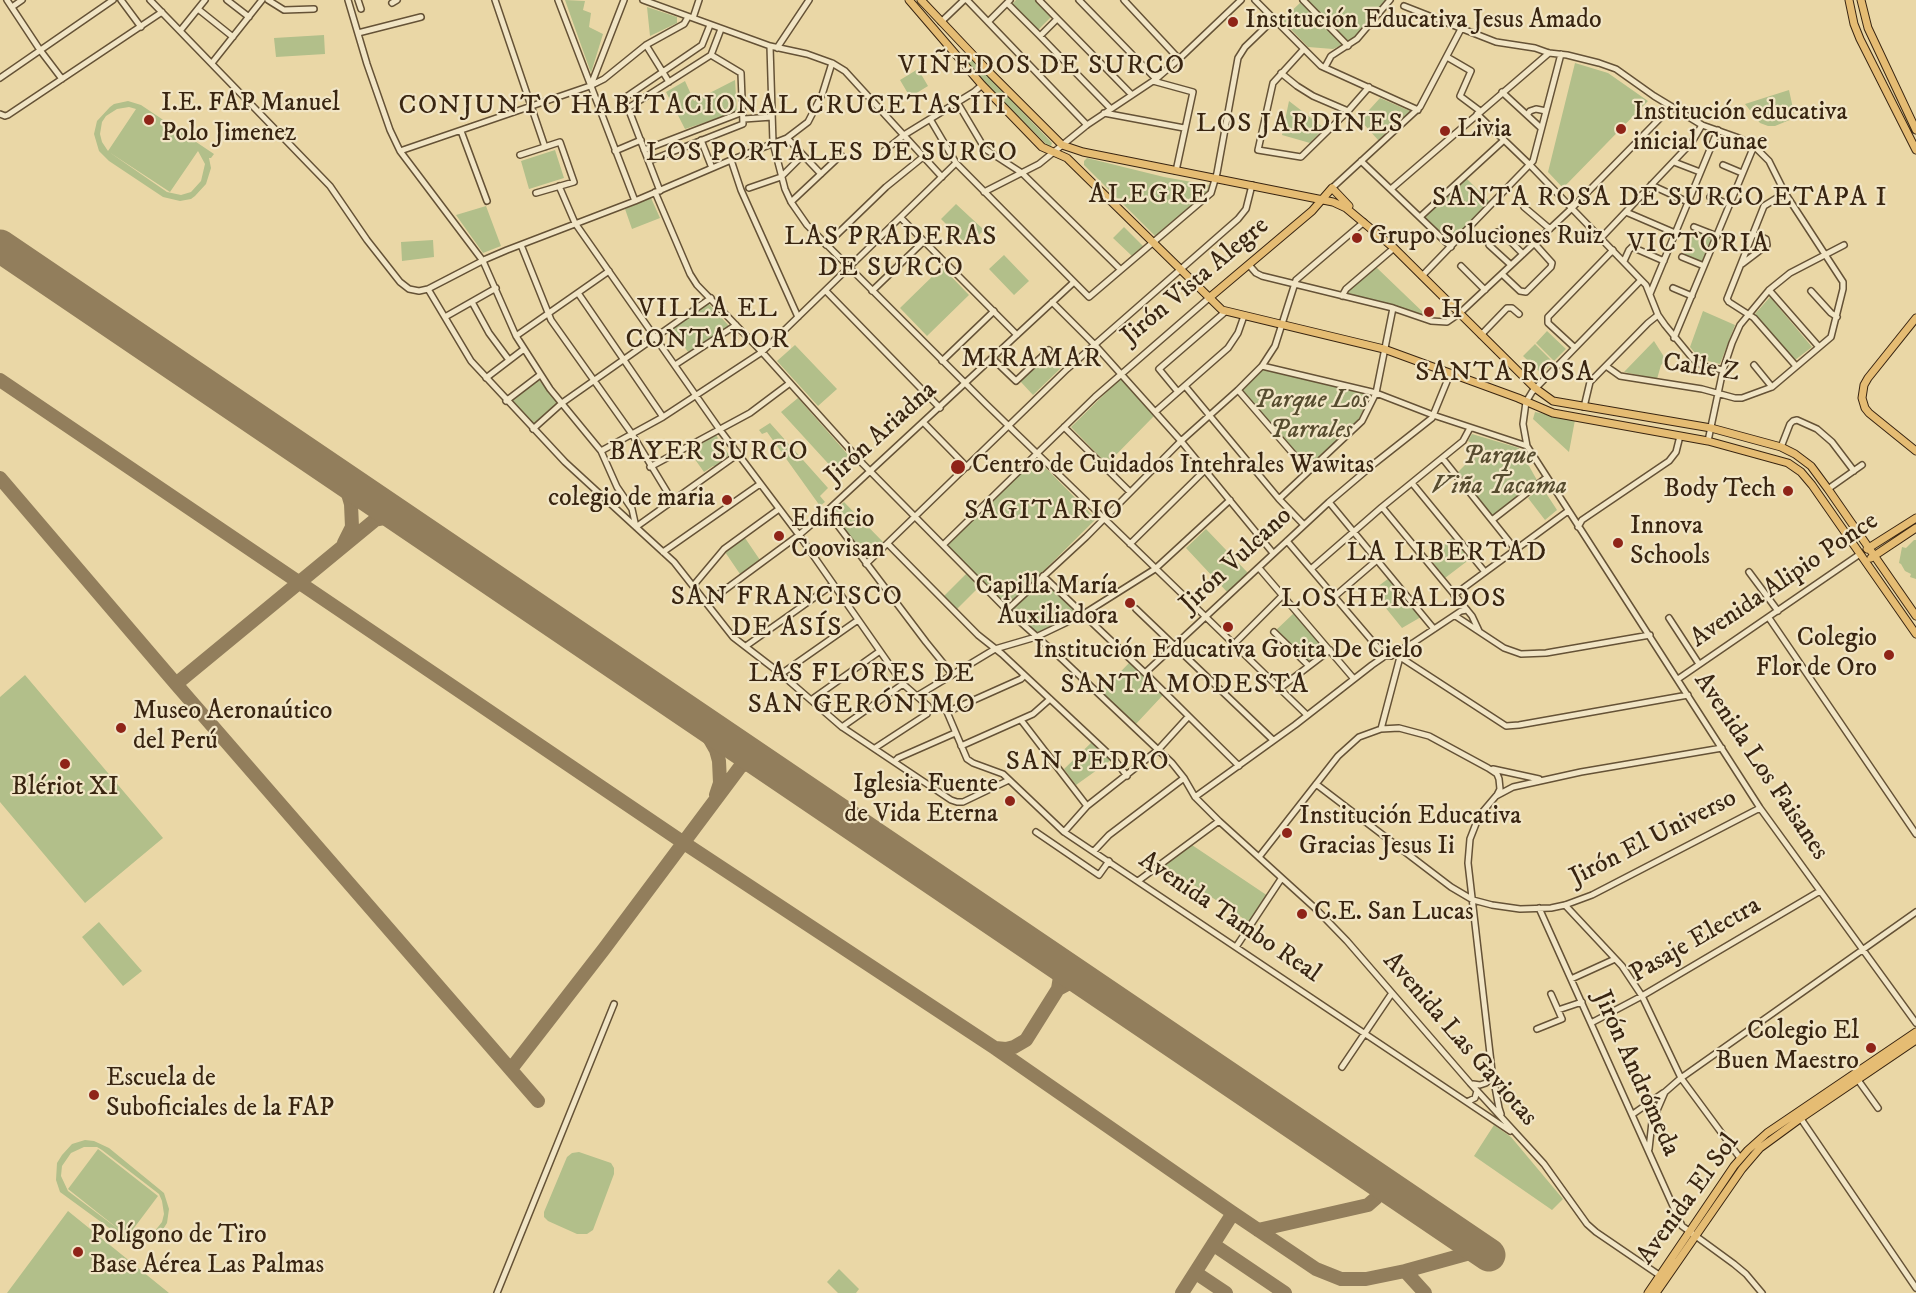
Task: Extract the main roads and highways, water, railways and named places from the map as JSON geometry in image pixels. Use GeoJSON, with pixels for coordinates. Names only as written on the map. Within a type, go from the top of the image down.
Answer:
{"type":"FeatureCollection","features":[{"type":"Feature","properties":{"kind":"main road"},"geometry":{"type":"LineString","coordinates":[[909,0],[982,85],[1042,147],[1067,158],[1225,312],[1384,350],[1553,413],[1708,441],[1782,460],[1797,469],[1812,485],[1916,634]]}},
{"type":"Feature","properties":{"kind":"main road"},"geometry":{"type":"LineString","coordinates":[[921,0],[997,81],[1062,145],[1083,152],[1322,200],[1346,208],[1394,248],[1535,388],[1553,401],[1711,428],[1781,447],[1806,461],[1916,616]]}},
{"type":"Feature","properties":{"kind":"main road"},"geometry":{"type":"LineString","coordinates":[[1849,0],[1860,39],[1916,150]]}},
{"type":"Feature","properties":{"kind":"main road"},"geometry":{"type":"LineString","coordinates":[[1861,0],[1868,28],[1916,130]]}},
{"type":"Feature","properties":{"kind":"main road","name":"Jirón Vista Alegre"},"geometry":{"type":"LineString","coordinates":[[1209,298],[1322,200],[1332,188],[1364,222]]}},
{"type":"Feature","properties":{"kind":"main road"},"geometry":{"type":"LineString","coordinates":[[1914,448],[1869,413],[1862,398],[1864,385],[1868,378],[1916,318]]}},
{"type":"Feature","properties":{"kind":"main road"},"geometry":{"type":"LineString","coordinates":[[1630,427],[1632,415]]}},
{"type":"Feature","properties":{"kind":"main road"},"geometry":{"type":"LineString","coordinates":[[1680,436],[1682,422]]}},
{"type":"Feature","properties":{"kind":"main road","name":"Avenida Alipio Ponce"},"geometry":{"type":"LineString","coordinates":[[1860,554],[1916,518]]}},
{"type":"Feature","properties":{"kind":"main road","name":"Avenida Alipio Ponce"},"geometry":{"type":"LineString","coordinates":[[1866,562],[1916,528]]}},
{"type":"Feature","properties":{"kind":"main road"},"geometry":{"type":"LineString","coordinates":[[1883,567],[1881,555],[1884,549]]}},
{"type":"Feature","properties":{"kind":"main road","name":"Avenida El Sol"},"geometry":{"type":"LineString","coordinates":[[1648,1293],[1748,1161],[1768,1141],[1799,1115],[1916,1032]]}},
{"type":"Feature","properties":{"kind":"main road","name":"Avenida El Sol"},"geometry":{"type":"LineString","coordinates":[[1692,1234],[1740,1158],[1767,1133],[1858,1080],[1916,1040]]}},
{"type":"Feature","properties":{"kind":"main road","name":"Avenida El Sol"},"geometry":{"type":"LineString","coordinates":[[1656,1293],[1662,1277]]}},
{"type":"Feature","properties":{"kind":"place","name":"Institución Educativa Jesus Amado"},"geometry":{"type":"Point","coordinates":[1233,22]}},
{"type":"Feature","properties":{"kind":"place","name":"I.E. FAP Manuel Polo Jimenez"},"geometry":{"type":"Point","coordinates":[149,120]}},
{"type":"Feature","properties":{"kind":"place","name":"Institución educativa inicial Cunae"},"geometry":{"type":"Point","coordinates":[1621,129]}},
{"type":"Feature","properties":{"kind":"place","name":"Livia"},"geometry":{"type":"Point","coordinates":[1445,131]}},
{"type":"Feature","properties":{"kind":"place","name":"Grupo Soluciones Ruiz"},"geometry":{"type":"Point","coordinates":[1357,238]}},
{"type":"Feature","properties":{"kind":"place","name":"H"},"geometry":{"type":"Point","coordinates":[1429,312]}},
{"type":"Feature","properties":{"kind":"place","name":"Centro de Cuidados Intehrales Wawitas"},"geometry":{"type":"Point","coordinates":[958,467]}},
{"type":"Feature","properties":{"kind":"place","name":"Body Tech"},"geometry":{"type":"Point","coordinates":[1788,491]}},
{"type":"Feature","properties":{"kind":"place","name":"colegio de maria"},"geometry":{"type":"Point","coordinates":[727,500]}},
{"type":"Feature","properties":{"kind":"place","name":"Edificio Coovisan"},"geometry":{"type":"Point","coordinates":[779,536]}},
{"type":"Feature","properties":{"kind":"place","name":"Innova Schools"},"geometry":{"type":"Point","coordinates":[1618,543]}},
{"type":"Feature","properties":{"kind":"place","name":"Capilla María Auxiliadora"},"geometry":{"type":"Point","coordinates":[1130,603]}},
{"type":"Feature","properties":{"kind":"place","name":"Institución Educativa Gotita De Cielo"},"geometry":{"type":"Point","coordinates":[1228,627]}},
{"type":"Feature","properties":{"kind":"place","name":"Colegio Flor de Oro"},"geometry":{"type":"Point","coordinates":[1889,655]}},
{"type":"Feature","properties":{"kind":"place","name":"Museo Aeronaútico del Perú"},"geometry":{"type":"Point","coordinates":[121,728]}},
{"type":"Feature","properties":{"kind":"place","name":"Blériot XI"},"geometry":{"type":"Point","coordinates":[65,764]}},
{"type":"Feature","properties":{"kind":"place","name":"Iglesia Fuente de Vida Eterna"},"geometry":{"type":"Point","coordinates":[1010,801]}},
{"type":"Feature","properties":{"kind":"place","name":"Institución Educativa Gracias Jesus Ii"},"geometry":{"type":"Point","coordinates":[1287,833]}},
{"type":"Feature","properties":{"kind":"place","name":"C.E. San Lucas"},"geometry":{"type":"Point","coordinates":[1302,914]}},
{"type":"Feature","properties":{"kind":"place","name":"Colegio El Buen Maestro"},"geometry":{"type":"Point","coordinates":[1871,1048]}},
{"type":"Feature","properties":{"kind":"place","name":"Escuela de Suboficiales de la FAP"},"geometry":{"type":"Point","coordinates":[94,1095]}},
{"type":"Feature","properties":{"kind":"place","name":"Polígono de Tiro Base Aérea Las Palmas"},"geometry":{"type":"Point","coordinates":[78,1252]}},
{"type":"Feature","properties":{"kind":"district","name":"VIÑEDOS DE SURCO"},"geometry":{"type":"Point","coordinates":[1042,67]}},
{"type":"Feature","properties":{"kind":"district","name":"CONJUNTO HABITACIONAL CRUCETAS III"},"geometry":{"type":"Point","coordinates":[703,107]}},
{"type":"Feature","properties":{"kind":"district","name":"LOS JARDINES"},"geometry":{"type":"Point","coordinates":[1300,125]}},
{"type":"Feature","properties":{"kind":"district","name":"LOS PORTALES DE SURCO"},"geometry":{"type":"Point","coordinates":[832,154]}},
{"type":"Feature","properties":{"kind":"district","name":"ALEGRE"},"geometry":{"type":"Point","coordinates":[1149,196]}},
{"type":"Feature","properties":{"kind":"district","name":"SANTA ROSA DE SURCO ETAPA I"},"geometry":{"type":"Point","coordinates":[1660,199]}},
{"type":"Feature","properties":{"kind":"district","name":"VICTORIA"},"geometry":{"type":"Point","coordinates":[1699,245]}},
{"type":"Feature","properties":{"kind":"district","name":"LAS PRADERAS DE SURCO"},"geometry":{"type":"Point","coordinates":[891,254]}},
{"type":"Feature","properties":{"kind":"district","name":"VILLA EL CONTADOR"},"geometry":{"type":"Point","coordinates":[708,326]}},
{"type":"Feature","properties":{"kind":"district","name":"MIRAMAR"},"geometry":{"type":"Point","coordinates":[1032,360]}},
{"type":"Feature","properties":{"kind":"district","name":"SANTA ROSA"},"geometry":{"type":"Point","coordinates":[1505,374]}},
{"type":"Feature","properties":{"kind":"district","name":"BAYER SURCO"},"geometry":{"type":"Point","coordinates":[709,453]}},
{"type":"Feature","properties":{"kind":"district","name":"SAGITARIO"},"geometry":{"type":"Point","coordinates":[1044,512]}},
{"type":"Feature","properties":{"kind":"district","name":"LA LIBERTAD"},"geometry":{"type":"Point","coordinates":[1447,554]}},
{"type":"Feature","properties":{"kind":"district","name":"LOS HERALDOS"},"geometry":{"type":"Point","coordinates":[1394,600]}},
{"type":"Feature","properties":{"kind":"district","name":"SAN FRANCISCO DE ASÍS"},"geometry":{"type":"Point","coordinates":[787,614]}},
{"type":"Feature","properties":{"kind":"district","name":"SANTA MODESTA"},"geometry":{"type":"Point","coordinates":[1185,686]}},
{"type":"Feature","properties":{"kind":"district","name":"LAS FLORES DE SAN GERÓNIMO"},"geometry":{"type":"Point","coordinates":[862,690]}},
{"type":"Feature","properties":{"kind":"district","name":"SAN PEDRO"},"geometry":{"type":"Point","coordinates":[1088,763]}},
{"type":"Feature","properties":{"kind":"park label","name":"Parque Los Parrales"},"geometry":{"type":"Point","coordinates":[1311,417]}},
{"type":"Feature","properties":{"kind":"park label","name":"Parque Viña Tacama"},"geometry":{"type":"Point","coordinates":[1499,472]}}]}
